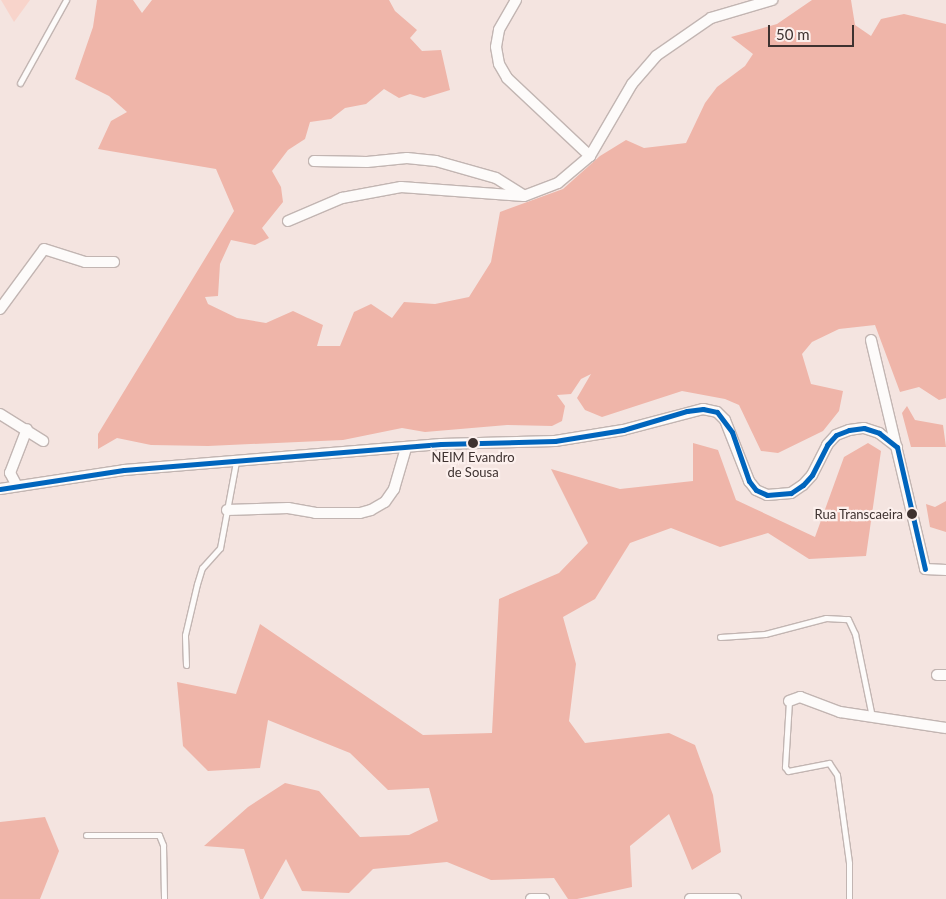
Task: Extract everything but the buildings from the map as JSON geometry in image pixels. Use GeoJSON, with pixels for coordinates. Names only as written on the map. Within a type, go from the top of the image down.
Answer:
{"type":"FeatureCollection","features":[{"type":"Feature","properties":{"kind":"street"},"geometry":{"type":"LineString","coordinates":[[516,0],[499,30],[496,47],[499,64],[507,78],[590,156]]}},
{"type":"Feature","properties":{"kind":"street"},"geometry":{"type":"LineString","coordinates":[[288,221],[342,198],[401,188],[524,196],[558,183],[590,156],[632,84],[656,56],[711,18],[772,0]]}},
{"type":"Feature","properties":{"kind":"street"},"geometry":{"type":"LineString","coordinates":[[314,161],[367,162],[408,158],[436,161],[496,178],[524,196]]}},
{"type":"Feature","properties":{"kind":"street"},"geometry":{"type":"LineString","coordinates":[[0,309],[44,249],[85,262],[114,262]]}},
{"type":"Feature","properties":{"kind":"street"},"geometry":{"type":"LineString","coordinates":[[871,340],[925,569],[946,570]]}},
{"type":"Feature","properties":{"kind":"street"},"geometry":{"type":"LineString","coordinates":[[0,489],[124,470],[406,448],[573,439],[623,430],[702,408],[717,412],[732,432],[750,481],[756,490],[767,496],[791,493],[803,485],[812,475],[826,445],[836,435],[849,430],[864,428],[879,433],[897,447]]}},
{"type":"Feature","properties":{"kind":"street"},"geometry":{"type":"LineString","coordinates":[[0,414],[27,429],[43,441]]}},
{"type":"Feature","properties":{"kind":"street"},"geometry":{"type":"LineString","coordinates":[[17,486],[10,473],[27,429]]}},
{"type":"Feature","properties":{"kind":"street"},"geometry":{"type":"LineString","coordinates":[[227,510],[288,508],[324,514],[371,510],[385,502],[394,489],[406,448]]}},
{"type":"Feature","properties":{"kind":"street"},"geometry":{"type":"LineString","coordinates":[[789,701],[804,698],[824,707],[872,718],[946,728]]}},
{"type":"Feature","properties":{"kind":"street"},"geometry":{"type":"LineString","coordinates":[[531,899],[544,899]]}},
{"type":"Feature","properties":{"kind":"street"},"geometry":{"type":"LineString","coordinates":[[696,899],[736,899]]}},
{"type":"Feature","properties":{"kind":"lane"},"geometry":{"type":"LineString","coordinates":[[20,83],[66,0]]}},
{"type":"Feature","properties":{"kind":"lane"},"geometry":{"type":"LineString","coordinates":[[186,665],[185,635],[197,584],[202,568],[220,548],[236,462]]}},
{"type":"Feature","properties":{"kind":"lane"},"geometry":{"type":"LineString","coordinates":[[720,637],[764,634],[826,618],[848,619],[856,634],[872,718]]}},
{"type":"Feature","properties":{"kind":"lane"},"geometry":{"type":"LineString","coordinates":[[789,701],[785,767],[788,771],[829,763],[837,775],[849,863],[849,899]]}},
{"type":"Feature","properties":{"kind":"lane"},"geometry":{"type":"LineString","coordinates":[[86,835],[159,835],[163,845],[164,899]]}},
{"type":"Feature","properties":{"kind":"shaded area"},"geometry":{"type":"Polygon","coordinates":[[[1,0],[30,0],[14,22],[1,0]]]}},
{"type":"Feature","properties":{"kind":"shaded area"},"geometry":{"type":"Polygon","coordinates":[[[97,0],[133,0],[142,13],[152,0],[389,0],[395,11],[417,30],[410,38],[422,51],[441,50],[450,90],[424,98],[410,94],[399,98],[384,89],[366,104],[345,108],[331,119],[310,122],[305,139],[288,150],[272,171],[281,187],[283,202],[262,228],[269,238],[255,245],[231,240],[220,264],[218,296],[205,297],[208,304],[237,318],[266,323],[293,311],[323,325],[317,346],[340,346],[354,312],[371,304],[392,318],[404,302],[435,304],[469,297],[491,262],[500,212],[563,189],[600,156],[626,140],[644,148],[686,143],[705,103],[717,87],[745,66],[753,54],[731,37],[777,24],[812,0],[851,0],[855,25],[871,36],[881,19],[904,14],[946,24],[946,398],[939,400],[919,387],[900,392],[875,325],[839,329],[812,342],[802,354],[811,384],[843,391],[839,411],[823,431],[778,453],[761,451],[739,405],[725,399],[682,391],[602,417],[585,410],[577,398],[591,374],[581,379],[571,394],[557,395],[565,406],[562,421],[552,426],[507,425],[425,432],[402,428],[343,440],[208,446],[151,445],[117,438],[98,449],[98,434],[234,211],[216,169],[98,149],[111,121],[127,112],[109,96],[75,79],[93,27],[97,0]]]}},
{"type":"Feature","properties":{"kind":"shaded area"},"geometry":{"type":"Polygon","coordinates":[[[907,406],[915,420],[943,425],[946,447],[911,447],[902,413],[907,406]]]}},
{"type":"Feature","properties":{"kind":"shaded area"},"geometry":{"type":"Polygon","coordinates":[[[693,443],[718,450],[736,500],[815,537],[844,457],[868,443],[881,451],[866,556],[809,559],[768,533],[720,547],[671,528],[630,543],[595,599],[563,617],[576,664],[569,721],[585,743],[669,733],[695,745],[713,795],[721,852],[692,870],[669,814],[630,846],[632,887],[577,899],[568,899],[554,878],[491,880],[447,862],[373,869],[349,893],[302,891],[286,859],[263,899],[260,899],[244,849],[204,846],[248,807],[285,783],[319,791],[360,837],[409,835],[438,821],[429,788],[388,790],[350,753],[268,720],[260,768],[208,771],[183,746],[177,682],[236,694],[260,624],[423,735],[492,733],[499,599],[559,573],[588,543],[551,469],[620,489],[693,481],[693,443]]]}},
{"type":"Feature","properties":{"kind":"shaded area"},"geometry":{"type":"Polygon","coordinates":[[[946,501],[946,532],[930,527],[926,504],[935,507],[946,501]]]}},
{"type":"Feature","properties":{"kind":"shaded area"},"geometry":{"type":"Polygon","coordinates":[[[45,817],[59,851],[40,899],[0,899],[0,822],[45,817]]]}},
{"type":"Feature","properties":{"kind":"transit line"},"geometry":{"type":"LineString","coordinates":[[0,489],[124,470],[441,444],[555,441],[623,430],[687,411],[703,409],[717,412]]}},
{"type":"Feature","properties":{"kind":"transit line"},"geometry":{"type":"LineString","coordinates":[[717,412],[732,432],[749,481],[756,490],[767,495],[791,493],[803,485],[812,475],[827,445],[836,435],[849,430],[864,428],[879,433],[897,447]]}},
{"type":"Feature","properties":{"kind":"transit line"},"geometry":{"type":"LineString","coordinates":[[897,447],[925,569]]}},
{"type":"Feature","properties":{"kind":"place","name":"NEIM Evandro de Sousa"},"geometry":{"type":"Point","coordinates":[473,443]}},
{"type":"Feature","properties":{"kind":"place","name":"Rua Transcaeira"},"geometry":{"type":"Point","coordinates":[912,514]}}]}
